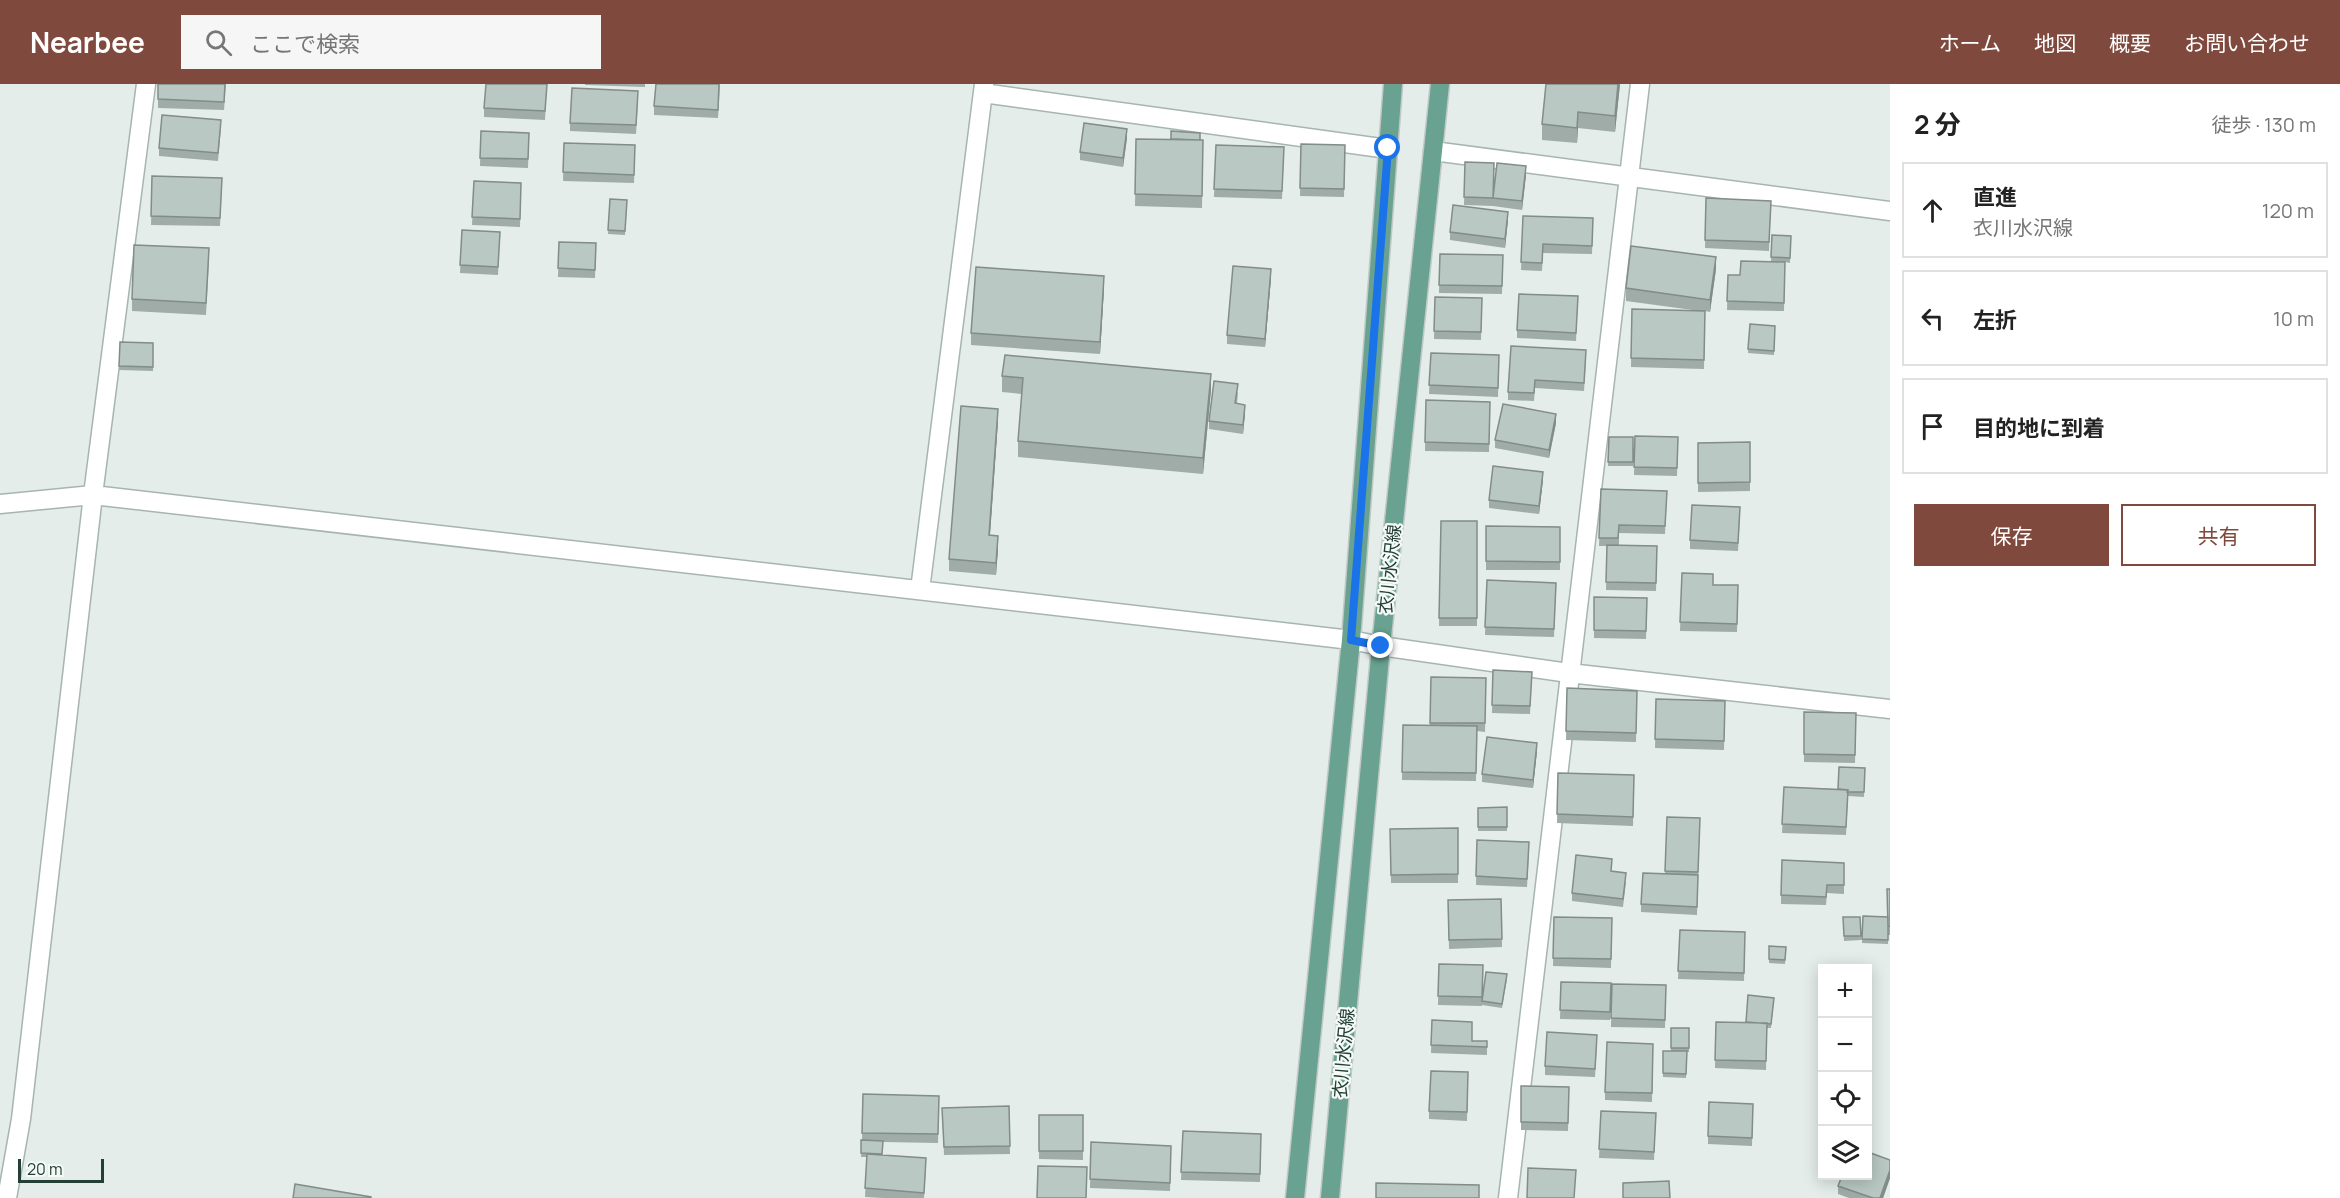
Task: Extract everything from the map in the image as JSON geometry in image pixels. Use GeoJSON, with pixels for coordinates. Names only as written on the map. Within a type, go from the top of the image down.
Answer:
{"type":"FeatureCollection","features":[{"type":"Feature","properties":{"kind":"main road","name":"衣川水沢線"},"geometry":{"type":"LineString","coordinates":[[1295,1198],[1351,640],[1393,84]]}},
{"type":"Feature","properties":{"kind":"main road","name":"衣川水沢線"},"geometry":{"type":"LineString","coordinates":[[1330,1198],[1381,646],[1440,84]]}},
{"type":"Feature","properties":{"kind":"street"},"geometry":{"type":"LineString","coordinates":[[7,1198],[21,1119],[93,495],[146,84]]}},
{"type":"Feature","properties":{"kind":"street"},"geometry":{"type":"LineString","coordinates":[[1508,1198],[1640,84]]}},
{"type":"Feature","properties":{"kind":"street"},"geometry":{"type":"LineString","coordinates":[[920,590],[983,89],[1388,148]]}},
{"type":"Feature","properties":{"kind":"street"},"geometry":{"type":"LineString","coordinates":[[1433,151],[1890,211]]}},
{"type":"Feature","properties":{"kind":"street"},"geometry":{"type":"LineString","coordinates":[[0,504],[93,495],[1351,640],[1569,673],[1890,709]]}},
{"type":"Feature","properties":{"kind":"building"},"geometry":{"type":"Polygon","coordinates":[[[158,84],[225,84],[224,102],[158,99],[158,84]]]}},
{"type":"Feature","properties":{"kind":"building"},"geometry":{"type":"Polygon","coordinates":[[[486,84],[547,84],[545,111],[484,108],[486,84]]]}},
{"type":"Feature","properties":{"kind":"building"},"geometry":{"type":"Polygon","coordinates":[[[656,84],[719,84],[718,110],[654,106],[656,84]]]}},
{"type":"Feature","properties":{"kind":"building"},"geometry":{"type":"Polygon","coordinates":[[[1546,84],[1618,84],[1615,116],[1578,112],[1577,128],[1542,124],[1546,84]]]}},
{"type":"Feature","properties":{"kind":"building"},"geometry":{"type":"Polygon","coordinates":[[[572,88],[638,91],[636,125],[570,123],[572,88]]]}},
{"type":"Feature","properties":{"kind":"building"},"geometry":{"type":"Polygon","coordinates":[[[162,115],[221,120],[218,153],[159,148],[162,115]]]}},
{"type":"Feature","properties":{"kind":"building"},"geometry":{"type":"Polygon","coordinates":[[[1084,123],[1127,129],[1123,158],[1080,152],[1084,123]]]}},
{"type":"Feature","properties":{"kind":"building"},"geometry":{"type":"Polygon","coordinates":[[[481,131],[529,133],[528,159],[480,158],[481,131]]]}},
{"type":"Feature","properties":{"kind":"building"},"geometry":{"type":"Polygon","coordinates":[[[1171,131],[1200,133],[1200,140],[1171,139],[1171,131]]]}},
{"type":"Feature","properties":{"kind":"building"},"geometry":{"type":"Polygon","coordinates":[[[1136,139],[1203,140],[1202,196],[1135,194],[1136,139]]]}},
{"type":"Feature","properties":{"kind":"building"},"geometry":{"type":"Polygon","coordinates":[[[564,143],[635,145],[634,175],[563,172],[564,143]]]}},
{"type":"Feature","properties":{"kind":"building"},"geometry":{"type":"Polygon","coordinates":[[[1301,144],[1345,145],[1344,189],[1300,188],[1301,144]]]}},
{"type":"Feature","properties":{"kind":"building"},"geometry":{"type":"Polygon","coordinates":[[[1216,145],[1284,147],[1282,191],[1214,189],[1216,145]]]}},
{"type":"Feature","properties":{"kind":"building"},"geometry":{"type":"Polygon","coordinates":[[[1465,162],[1494,163],[1493,198],[1464,197],[1465,162]]]}},
{"type":"Feature","properties":{"kind":"building"},"geometry":{"type":"Polygon","coordinates":[[[1497,163],[1526,166],[1522,201],[1493,198],[1497,163]]]}},
{"type":"Feature","properties":{"kind":"building"},"geometry":{"type":"Polygon","coordinates":[[[152,176],[222,178],[220,218],[151,216],[152,176]]]}},
{"type":"Feature","properties":{"kind":"building"},"geometry":{"type":"Polygon","coordinates":[[[474,181],[521,183],[520,219],[472,217],[474,181]]]}},
{"type":"Feature","properties":{"kind":"building"},"geometry":{"type":"Polygon","coordinates":[[[1706,198],[1771,201],[1769,242],[1705,240],[1706,198]]]}},
{"type":"Feature","properties":{"kind":"building"},"geometry":{"type":"Polygon","coordinates":[[[610,199],[627,200],[625,231],[608,230],[610,199]]]}},
{"type":"Feature","properties":{"kind":"building"},"geometry":{"type":"Polygon","coordinates":[[[1453,205],[1508,212],[1505,239],[1450,232],[1453,205]]]}},
{"type":"Feature","properties":{"kind":"building"},"geometry":{"type":"Polygon","coordinates":[[[1523,216],[1593,218],[1592,246],[1543,244],[1542,263],[1521,262],[1523,216]]]}},
{"type":"Feature","properties":{"kind":"building"},"geometry":{"type":"Polygon","coordinates":[[[462,230],[500,232],[498,267],[460,265],[462,230]]]}},
{"type":"Feature","properties":{"kind":"building"},"geometry":{"type":"Polygon","coordinates":[[[1772,235],[1791,236],[1790,258],[1771,257],[1772,235]]]}},
{"type":"Feature","properties":{"kind":"building"},"geometry":{"type":"Polygon","coordinates":[[[559,242],[596,243],[595,270],[558,268],[559,242]]]}},
{"type":"Feature","properties":{"kind":"building"},"geometry":{"type":"Polygon","coordinates":[[[134,245],[209,248],[206,303],[132,299],[134,245]]]}},
{"type":"Feature","properties":{"kind":"building"},"geometry":{"type":"Polygon","coordinates":[[[1631,246],[1716,257],[1710,300],[1626,288],[1631,246]]]}},
{"type":"Feature","properties":{"kind":"building"},"geometry":{"type":"Polygon","coordinates":[[[1440,254],[1503,255],[1502,286],[1439,285],[1440,254]]]}},
{"type":"Feature","properties":{"kind":"building"},"geometry":{"type":"Polygon","coordinates":[[[1741,261],[1785,262],[1784,303],[1727,301],[1728,275],[1740,275],[1741,261]]]}},
{"type":"Feature","properties":{"kind":"building"},"geometry":{"type":"Polygon","coordinates":[[[1233,266],[1271,269],[1265,339],[1227,335],[1233,266]]]}},
{"type":"Feature","properties":{"kind":"building"},"geometry":{"type":"Polygon","coordinates":[[[976,267],[1104,276],[1100,342],[971,333],[976,267]]]}},
{"type":"Feature","properties":{"kind":"building"},"geometry":{"type":"Polygon","coordinates":[[[1519,294],[1578,296],[1576,333],[1517,330],[1519,294]]]}},
{"type":"Feature","properties":{"kind":"building"},"geometry":{"type":"Polygon","coordinates":[[[1435,297],[1482,298],[1481,332],[1434,331],[1435,297]]]}},
{"type":"Feature","properties":{"kind":"building"},"geometry":{"type":"Polygon","coordinates":[[[1632,309],[1705,311],[1704,360],[1631,358],[1632,309]]]}},
{"type":"Feature","properties":{"kind":"building"},"geometry":{"type":"Polygon","coordinates":[[[1750,324],[1775,326],[1774,351],[1748,349],[1750,324]]]}},
{"type":"Feature","properties":{"kind":"building"},"geometry":{"type":"Polygon","coordinates":[[[120,342],[153,343],[153,367],[119,366],[120,342]]]}},
{"type":"Feature","properties":{"kind":"building"},"geometry":{"type":"Polygon","coordinates":[[[1511,346],[1586,350],[1584,383],[1535,380],[1534,393],[1508,392],[1511,346]]]}},
{"type":"Feature","properties":{"kind":"building"},"geometry":{"type":"Polygon","coordinates":[[[1431,353],[1499,355],[1498,388],[1429,385],[1431,353]]]}},
{"type":"Feature","properties":{"kind":"building"},"geometry":{"type":"Polygon","coordinates":[[[1005,355],[1211,374],[1203,458],[1018,441],[1023,378],[1002,376],[1005,355]]]}},
{"type":"Feature","properties":{"kind":"building"},"geometry":{"type":"Polygon","coordinates":[[[1214,381],[1238,384],[1235,403],[1245,405],[1243,425],[1209,421],[1214,381]]]}},
{"type":"Feature","properties":{"kind":"building"},"geometry":{"type":"Polygon","coordinates":[[[1426,400],[1490,402],[1489,444],[1425,442],[1426,400]]]}},
{"type":"Feature","properties":{"kind":"building"},"geometry":{"type":"Polygon","coordinates":[[[1503,404],[1556,414],[1549,450],[1495,440],[1503,404]]]}},
{"type":"Feature","properties":{"kind":"building"},"geometry":{"type":"Polygon","coordinates":[[[961,406],[998,409],[989,535],[998,536],[996,563],[949,559],[961,406]]]}},
{"type":"Feature","properties":{"kind":"building"},"geometry":{"type":"Polygon","coordinates":[[[1635,436],[1678,437],[1677,468],[1634,467],[1635,436]]]}},
{"type":"Feature","properties":{"kind":"building"},"geometry":{"type":"Polygon","coordinates":[[[1609,437],[1633,437],[1633,462],[1608,462],[1609,437]]]}},
{"type":"Feature","properties":{"kind":"building"},"geometry":{"type":"Polygon","coordinates":[[[1750,442],[1750,482],[1698,483],[1698,443],[1750,442]]]}},
{"type":"Feature","properties":{"kind":"building"},"geometry":{"type":"Polygon","coordinates":[[[1493,466],[1543,472],[1539,506],[1489,500],[1493,466]]]}},
{"type":"Feature","properties":{"kind":"building"},"geometry":{"type":"Polygon","coordinates":[[[1601,489],[1667,491],[1665,526],[1619,525],[1618,538],[1599,538],[1601,489]]]}},
{"type":"Feature","properties":{"kind":"building"},"geometry":{"type":"Polygon","coordinates":[[[1692,505],[1740,507],[1738,543],[1690,540],[1692,505]]]}},
{"type":"Feature","properties":{"kind":"building"},"geometry":{"type":"Polygon","coordinates":[[[1441,521],[1477,521],[1477,618],[1439,618],[1441,521]]]}},
{"type":"Feature","properties":{"kind":"building"},"geometry":{"type":"Polygon","coordinates":[[[1486,526],[1560,527],[1560,562],[1486,561],[1486,526]]]}},
{"type":"Feature","properties":{"kind":"building"},"geometry":{"type":"Polygon","coordinates":[[[1607,545],[1657,546],[1656,583],[1606,582],[1607,545]]]}},
{"type":"Feature","properties":{"kind":"building"},"geometry":{"type":"Polygon","coordinates":[[[1682,573],[1713,574],[1713,585],[1738,585],[1737,624],[1680,622],[1682,573]]]}},
{"type":"Feature","properties":{"kind":"building"},"geometry":{"type":"Polygon","coordinates":[[[1487,580],[1556,583],[1554,629],[1485,627],[1487,580]]]}},
{"type":"Feature","properties":{"kind":"building"},"geometry":{"type":"Polygon","coordinates":[[[1594,597],[1647,598],[1646,631],[1594,630],[1594,597]]]}},
{"type":"Feature","properties":{"kind":"building"},"geometry":{"type":"Polygon","coordinates":[[[1493,670],[1532,672],[1530,706],[1492,705],[1493,670]]]}},
{"type":"Feature","properties":{"kind":"building"},"geometry":{"type":"Polygon","coordinates":[[[1431,677],[1486,678],[1485,723],[1430,723],[1431,677]]]}},
{"type":"Feature","properties":{"kind":"building"},"geometry":{"type":"Polygon","coordinates":[[[1567,688],[1637,691],[1636,733],[1566,731],[1567,688]]]}},
{"type":"Feature","properties":{"kind":"building"},"geometry":{"type":"Polygon","coordinates":[[[1656,699],[1725,701],[1724,741],[1655,739],[1656,699]]]}},
{"type":"Feature","properties":{"kind":"building"},"geometry":{"type":"Polygon","coordinates":[[[1804,712],[1856,713],[1855,755],[1804,754],[1804,712]]]}},
{"type":"Feature","properties":{"kind":"building"},"geometry":{"type":"Polygon","coordinates":[[[1403,725],[1477,726],[1476,773],[1402,772],[1403,725]]]}},
{"type":"Feature","properties":{"kind":"building"},"geometry":{"type":"Polygon","coordinates":[[[1487,737],[1537,743],[1533,780],[1482,774],[1487,737]]]}},
{"type":"Feature","properties":{"kind":"building"},"geometry":{"type":"Polygon","coordinates":[[[1839,767],[1865,768],[1864,792],[1847,792],[1848,790],[1838,789],[1839,767]]]}},
{"type":"Feature","properties":{"kind":"building"},"geometry":{"type":"Polygon","coordinates":[[[1558,773],[1634,775],[1633,817],[1557,814],[1558,773]]]}},
{"type":"Feature","properties":{"kind":"building"},"geometry":{"type":"Polygon","coordinates":[[[1784,787],[1848,790],[1846,827],[1782,824],[1784,787]]]}},
{"type":"Feature","properties":{"kind":"building"},"geometry":{"type":"Polygon","coordinates":[[[1507,807],[1507,827],[1478,827],[1478,808],[1507,807]]]}},
{"type":"Feature","properties":{"kind":"building"},"geometry":{"type":"Polygon","coordinates":[[[1667,817],[1700,818],[1698,872],[1665,871],[1667,817]]]}},
{"type":"Feature","properties":{"kind":"building"},"geometry":{"type":"Polygon","coordinates":[[[1458,828],[1458,874],[1391,875],[1390,829],[1458,828]]]}},
{"type":"Feature","properties":{"kind":"building"},"geometry":{"type":"Polygon","coordinates":[[[1477,840],[1529,842],[1527,879],[1476,876],[1477,840]]]}},
{"type":"Feature","properties":{"kind":"building"},"geometry":{"type":"Polygon","coordinates":[[[1576,855],[1612,859],[1611,871],[1626,873],[1623,899],[1572,893],[1576,855]]]}},
{"type":"Feature","properties":{"kind":"building"},"geometry":{"type":"Polygon","coordinates":[[[1782,860],[1844,863],[1844,885],[1827,885],[1826,897],[1781,895],[1782,860]]]}},
{"type":"Feature","properties":{"kind":"building"},"geometry":{"type":"Polygon","coordinates":[[[1643,873],[1698,875],[1697,907],[1641,904],[1643,873]]]}},
{"type":"Feature","properties":{"kind":"building"},"geometry":{"type":"Polygon","coordinates":[[[1887,889],[1890,889],[1890,926],[1888,927],[1887,889]]]}},
{"type":"Feature","properties":{"kind":"building"},"geometry":{"type":"Polygon","coordinates":[[[1501,899],[1502,939],[1449,940],[1448,900],[1501,899]]]}},
{"type":"Feature","properties":{"kind":"building"},"geometry":{"type":"Polygon","coordinates":[[[1863,916],[1888,917],[1888,940],[1862,939],[1863,916]]]}},
{"type":"Feature","properties":{"kind":"building"},"geometry":{"type":"Polygon","coordinates":[[[1554,917],[1612,918],[1611,959],[1553,958],[1554,917]]]}},
{"type":"Feature","properties":{"kind":"building"},"geometry":{"type":"Polygon","coordinates":[[[1843,917],[1860,917],[1861,936],[1844,936],[1843,917]]]}},
{"type":"Feature","properties":{"kind":"building"},"geometry":{"type":"Polygon","coordinates":[[[1680,930],[1745,932],[1744,973],[1678,971],[1680,930]]]}},
{"type":"Feature","properties":{"kind":"building"},"geometry":{"type":"Polygon","coordinates":[[[1769,946],[1786,947],[1785,960],[1769,959],[1769,946]]]}},
{"type":"Feature","properties":{"kind":"building"},"geometry":{"type":"Polygon","coordinates":[[[1439,964],[1483,965],[1482,997],[1438,996],[1439,964]]]}},
{"type":"Feature","properties":{"kind":"building"},"geometry":{"type":"Polygon","coordinates":[[[1486,972],[1507,974],[1502,1004],[1482,1001],[1486,972]]]}},
{"type":"Feature","properties":{"kind":"building"},"geometry":{"type":"Polygon","coordinates":[[[1561,982],[1611,983],[1610,1012],[1560,1010],[1561,982]]]}},
{"type":"Feature","properties":{"kind":"building"},"geometry":{"type":"Polygon","coordinates":[[[1612,984],[1666,985],[1665,1020],[1611,1018],[1612,984]]]}},
{"type":"Feature","properties":{"kind":"building"},"geometry":{"type":"Polygon","coordinates":[[[1748,995],[1774,998],[1771,1024],[1746,1022],[1748,995]]]}},
{"type":"Feature","properties":{"kind":"building"},"geometry":{"type":"Polygon","coordinates":[[[1432,1020],[1472,1022],[1472,1041],[1487,1041],[1487,1047],[1431,1045],[1432,1020]]]}},
{"type":"Feature","properties":{"kind":"building"},"geometry":{"type":"Polygon","coordinates":[[[1716,1022],[1767,1023],[1766,1061],[1715,1060],[1716,1022]]]}},
{"type":"Feature","properties":{"kind":"building"},"geometry":{"type":"Polygon","coordinates":[[[1671,1028],[1689,1028],[1689,1048],[1671,1048],[1671,1028]]]}},
{"type":"Feature","properties":{"kind":"building"},"geometry":{"type":"Polygon","coordinates":[[[1547,1032],[1597,1035],[1595,1069],[1545,1066],[1547,1032]]]}},
{"type":"Feature","properties":{"kind":"building"},"geometry":{"type":"Polygon","coordinates":[[[1607,1042],[1653,1044],[1652,1093],[1605,1092],[1607,1042]]]}},
{"type":"Feature","properties":{"kind":"building"},"geometry":{"type":"Polygon","coordinates":[[[1663,1051],[1687,1051],[1686,1074],[1663,1073],[1663,1051]]]}},
{"type":"Feature","properties":{"kind":"building"},"geometry":{"type":"Polygon","coordinates":[[[1431,1071],[1468,1072],[1467,1112],[1429,1111],[1431,1071]]]}},
{"type":"Feature","properties":{"kind":"building"},"geometry":{"type":"Polygon","coordinates":[[[1521,1086],[1569,1087],[1568,1123],[1521,1122],[1521,1086]]]}},
{"type":"Feature","properties":{"kind":"building"},"geometry":{"type":"Polygon","coordinates":[[[863,1094],[939,1096],[938,1134],[862,1133],[863,1094]]]}},
{"type":"Feature","properties":{"kind":"building"},"geometry":{"type":"Polygon","coordinates":[[[1709,1102],[1753,1104],[1752,1138],[1708,1136],[1709,1102]]]}},
{"type":"Feature","properties":{"kind":"building"},"geometry":{"type":"Polygon","coordinates":[[[1009,1106],[1010,1146],[944,1147],[942,1108],[1009,1106]]]}},
{"type":"Feature","properties":{"kind":"building"},"geometry":{"type":"Polygon","coordinates":[[[1601,1111],[1656,1113],[1654,1152],[1599,1149],[1601,1111]]]}},
{"type":"Feature","properties":{"kind":"building"},"geometry":{"type":"Polygon","coordinates":[[[1039,1115],[1083,1115],[1083,1151],[1039,1151],[1039,1115]]]}},
{"type":"Feature","properties":{"kind":"building"},"geometry":{"type":"Polygon","coordinates":[[[1183,1131],[1261,1134],[1260,1174],[1181,1172],[1183,1131]]]}},
{"type":"Feature","properties":{"kind":"building"},"geometry":{"type":"Polygon","coordinates":[[[861,1140],[883,1141],[882,1154],[861,1153],[861,1140]]]}},
{"type":"Feature","properties":{"kind":"building"},"geometry":{"type":"Polygon","coordinates":[[[1091,1142],[1171,1146],[1170,1183],[1090,1179],[1091,1142]]]}},
{"type":"Feature","properties":{"kind":"building"},"geometry":{"type":"Polygon","coordinates":[[[1872,1153],[1890,1160],[1890,1170],[1880,1198],[1873,1198],[1838,1186],[1840,1180],[1872,1180],[1872,1153]]]}},
{"type":"Feature","properties":{"kind":"building"},"geometry":{"type":"Polygon","coordinates":[[[867,1154],[926,1158],[924,1193],[865,1188],[867,1154]]]}},
{"type":"Feature","properties":{"kind":"building"},"geometry":{"type":"Polygon","coordinates":[[[1038,1166],[1087,1167],[1086,1198],[1037,1198],[1038,1166]]]}},
{"type":"Feature","properties":{"kind":"building"},"geometry":{"type":"Polygon","coordinates":[[[1528,1168],[1576,1170],[1574,1198],[1527,1198],[1528,1168]]]}},
{"type":"Feature","properties":{"kind":"building"},"geometry":{"type":"Polygon","coordinates":[[[1669,1181],[1670,1198],[1623,1198],[1623,1183],[1669,1181]]]}},
{"type":"Feature","properties":{"kind":"building"},"geometry":{"type":"Polygon","coordinates":[[[1376,1183],[1479,1185],[1479,1198],[1376,1198],[1376,1183]]]}},
{"type":"Feature","properties":{"kind":"building"},"geometry":{"type":"Polygon","coordinates":[[[295,1184],[371,1197],[371,1198],[293,1198],[295,1184]]]}},
{"type":"Feature","properties":{"kind":"route"},"geometry":{"type":"LineString","coordinates":[[1381,646],[1351,640],[1388,148]]}}]}
